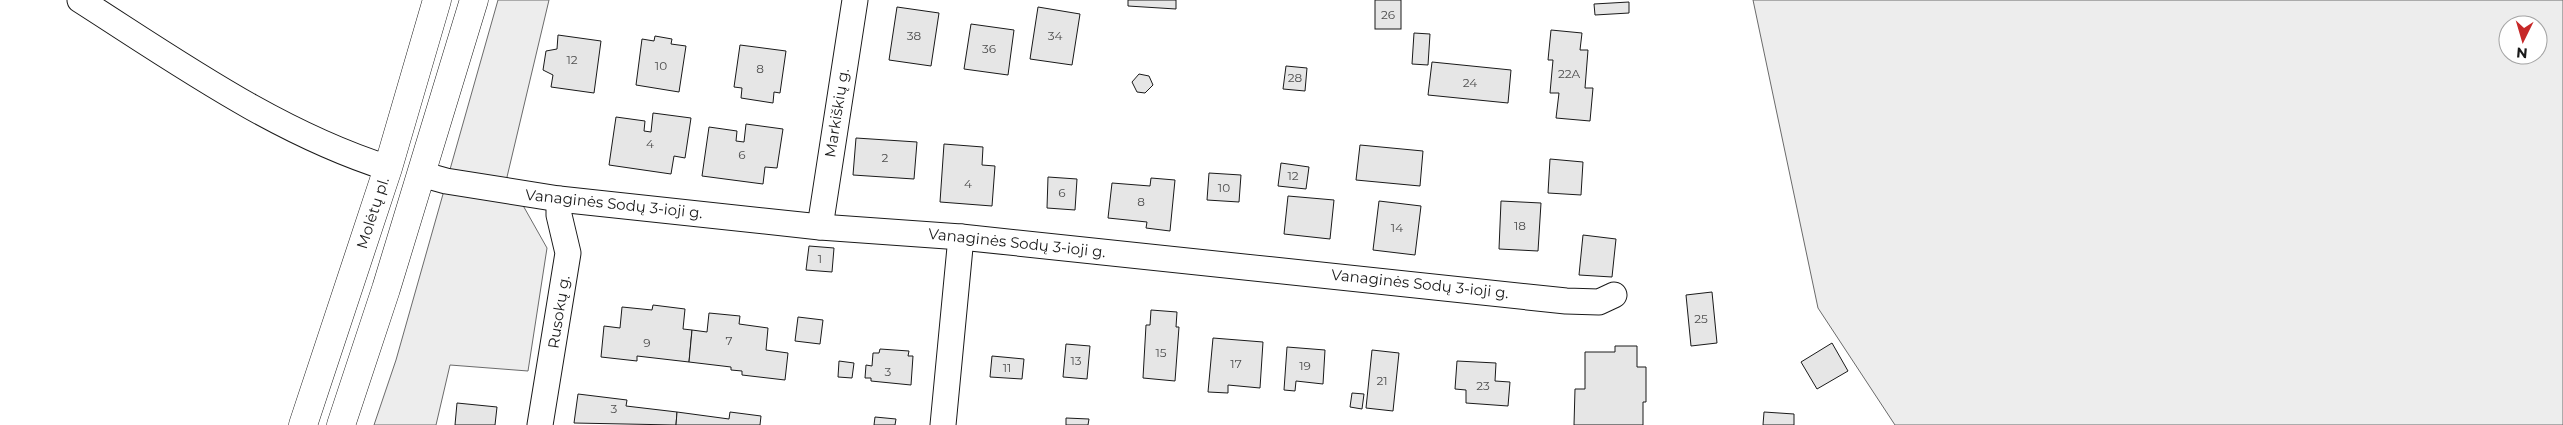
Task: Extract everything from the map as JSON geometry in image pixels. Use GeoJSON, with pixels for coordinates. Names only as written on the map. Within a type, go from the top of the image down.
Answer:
{"type":"FeatureCollection","features":[{"type":"Feature","properties":{"kind":"highway","name":"Molėtų pl."},"geometry":{"type":"LineString","coordinates":[[303,425],[388,168],[437,0]]}},
{"type":"Feature","properties":{"kind":"highway"},"geometry":{"type":"LineString","coordinates":[[341,425],[474,0]]}},
{"type":"Feature","properties":{"kind":"street"},"geometry":{"type":"LineString","coordinates":[[80,0],[170,58],[284,125],[357,158],[388,168]]}},
{"type":"Feature","properties":{"kind":"street","name":"Markiškių g."},"geometry":{"type":"LineString","coordinates":[[820,226],[855,0]]}},
{"type":"Feature","properties":{"kind":"street","name":"Vanaginės Sodų 3-ioji g."},"geometry":{"type":"LineString","coordinates":[[421,174],[456,183],[559,200],[820,226],[962,237],[1566,301],[1599,302],[1614,294]]}},
{"type":"Feature","properties":{"kind":"street","name":"Rusokų g."},"geometry":{"type":"LineString","coordinates":[[540,425],[568,253],[559,215],[559,200]]}},
{"type":"Feature","properties":{"kind":"street"},"geometry":{"type":"LineString","coordinates":[[943,425],[962,237]]}},
{"type":"Feature","properties":{"kind":"shaded area"},"geometry":{"type":"Polygon","coordinates":[[[498,0],[549,0],[507,177],[547,248],[528,371],[450,365],[436,425],[374,425],[396,360],[498,0]]]}},
{"type":"Feature","properties":{"kind":"shaded area"},"geometry":{"type":"Polygon","coordinates":[[[1753,0],[2563,0],[2563,425],[1895,425],[1818,308],[1753,0]]]}},
{"type":"Feature","properties":{"kind":"building"},"geometry":{"type":"Polygon","coordinates":[[[1128,0],[1176,0],[1176,9],[1128,6],[1128,0]]]}},
{"type":"Feature","properties":{"kind":"building"},"geometry":{"type":"Polygon","coordinates":[[[1375,0],[1401,0],[1401,29],[1375,29],[1375,0]]]}},
{"type":"Feature","properties":{"kind":"building"},"geometry":{"type":"Polygon","coordinates":[[[1629,2],[1629,13],[1595,15],[1594,4],[1629,2]]]}},
{"type":"Feature","properties":{"kind":"building"},"geometry":{"type":"Polygon","coordinates":[[[897,7],[939,13],[931,66],[889,60],[897,7]]]}},
{"type":"Feature","properties":{"kind":"building"},"geometry":{"type":"Polygon","coordinates":[[[1038,7],[1080,14],[1072,65],[1030,59],[1038,7]]]}},
{"type":"Feature","properties":{"kind":"building"},"geometry":{"type":"Polygon","coordinates":[[[971,24],[1014,30],[1008,75],[964,69],[971,24]]]}},
{"type":"Feature","properties":{"kind":"building"},"geometry":{"type":"Polygon","coordinates":[[[1551,30],[1582,33],[1580,50],[1588,50],[1585,88],[1593,88],[1590,121],[1556,118],[1559,93],[1550,93],[1553,60],[1548,60],[1551,30]]]}},
{"type":"Feature","properties":{"kind":"building"},"geometry":{"type":"Polygon","coordinates":[[[1414,33],[1430,34],[1428,65],[1412,64],[1414,33]]]}},
{"type":"Feature","properties":{"kind":"building"},"geometry":{"type":"Polygon","coordinates":[[[558,35],[601,41],[594,93],[551,87],[553,75],[543,70],[546,51],[557,49],[558,35]]]}},
{"type":"Feature","properties":{"kind":"building"},"geometry":{"type":"Polygon","coordinates":[[[655,36],[672,39],[671,44],[686,46],[679,92],[636,85],[642,39],[654,41],[655,36]]]}},
{"type":"Feature","properties":{"kind":"building"},"geometry":{"type":"Polygon","coordinates":[[[740,45],[786,51],[780,93],[774,92],[773,103],[741,98],[742,88],[734,87],[740,45]]]}},
{"type":"Feature","properties":{"kind":"building"},"geometry":{"type":"Polygon","coordinates":[[[1432,62],[1511,70],[1508,103],[1428,95],[1432,62]]]}},
{"type":"Feature","properties":{"kind":"building"},"geometry":{"type":"Polygon","coordinates":[[[1286,66],[1307,68],[1305,91],[1283,89],[1286,66]]]}},
{"type":"Feature","properties":{"kind":"building"},"geometry":{"type":"Polygon","coordinates":[[[1139,74],[1149,76],[1153,85],[1145,93],[1137,92],[1132,82],[1139,74]]]}},
{"type":"Feature","properties":{"kind":"building"},"geometry":{"type":"Polygon","coordinates":[[[653,113],[691,118],[685,158],[674,156],[671,174],[609,165],[616,117],[645,121],[644,131],[651,132],[653,113]]]}},
{"type":"Feature","properties":{"kind":"building"},"geometry":{"type":"Polygon","coordinates":[[[746,124],[783,129],[777,168],[765,167],[763,184],[702,176],[709,127],[737,131],[736,141],[744,142],[746,124]]]}},
{"type":"Feature","properties":{"kind":"building"},"geometry":{"type":"Polygon","coordinates":[[[856,138],[917,142],[914,179],[853,175],[856,138]]]}},
{"type":"Feature","properties":{"kind":"building"},"geometry":{"type":"Polygon","coordinates":[[[944,144],[983,147],[982,165],[995,166],[992,206],[940,202],[944,144]]]}},
{"type":"Feature","properties":{"kind":"building"},"geometry":{"type":"Polygon","coordinates":[[[1360,145],[1423,151],[1420,186],[1356,180],[1360,145]]]}},
{"type":"Feature","properties":{"kind":"building"},"geometry":{"type":"Polygon","coordinates":[[[1550,159],[1583,162],[1581,195],[1548,193],[1550,159]]]}},
{"type":"Feature","properties":{"kind":"building"},"geometry":{"type":"Polygon","coordinates":[[[1281,163],[1309,167],[1306,189],[1278,186],[1281,163]]]}},
{"type":"Feature","properties":{"kind":"building"},"geometry":{"type":"Polygon","coordinates":[[[1209,173],[1241,175],[1239,202],[1207,200],[1209,173]]]}},
{"type":"Feature","properties":{"kind":"building"},"geometry":{"type":"Polygon","coordinates":[[[1048,177],[1077,179],[1075,210],[1047,208],[1048,177]]]}},
{"type":"Feature","properties":{"kind":"building"},"geometry":{"type":"Polygon","coordinates":[[[1151,178],[1175,180],[1170,231],[1146,228],[1147,222],[1108,218],[1112,183],[1150,186],[1151,178]]]}},
{"type":"Feature","properties":{"kind":"building"},"geometry":{"type":"Polygon","coordinates":[[[1288,196],[1334,200],[1330,239],[1284,234],[1288,196]]]}},
{"type":"Feature","properties":{"kind":"building"},"geometry":{"type":"Polygon","coordinates":[[[1379,201],[1421,206],[1415,255],[1373,250],[1379,201]]]}},
{"type":"Feature","properties":{"kind":"building"},"geometry":{"type":"Polygon","coordinates":[[[1501,201],[1541,203],[1538,251],[1499,249],[1501,201]]]}},
{"type":"Feature","properties":{"kind":"building"},"geometry":{"type":"Polygon","coordinates":[[[1583,235],[1616,239],[1612,277],[1579,275],[1583,235]]]}},
{"type":"Feature","properties":{"kind":"building"},"geometry":{"type":"Polygon","coordinates":[[[809,246],[834,248],[832,272],[806,270],[809,246]]]}},
{"type":"Feature","properties":{"kind":"building"},"geometry":{"type":"Polygon","coordinates":[[[1712,292],[1717,343],[1691,346],[1686,295],[1712,292]]]}},
{"type":"Feature","properties":{"kind":"building"},"geometry":{"type":"Polygon","coordinates":[[[653,305],[685,309],[683,329],[692,330],[689,362],[637,356],[637,361],[601,357],[604,326],[620,328],[622,307],[652,310],[653,305]]]}},
{"type":"Feature","properties":{"kind":"building"},"geometry":{"type":"Polygon","coordinates":[[[1151,310],[1177,312],[1176,327],[1179,327],[1175,381],[1143,378],[1146,325],[1150,325],[1151,310]]]}},
{"type":"Feature","properties":{"kind":"building"},"geometry":{"type":"Polygon","coordinates":[[[709,313],[740,316],[739,324],[768,328],[766,350],[788,353],[785,380],[742,375],[742,371],[731,370],[731,367],[689,362],[692,330],[707,332],[709,313]]]}},
{"type":"Feature","properties":{"kind":"building"},"geometry":{"type":"Polygon","coordinates":[[[798,317],[823,320],[820,344],[795,341],[798,317]]]}},
{"type":"Feature","properties":{"kind":"building"},"geometry":{"type":"Polygon","coordinates":[[[1213,338],[1263,342],[1260,388],[1228,385],[1228,393],[1208,392],[1213,338]]]}},
{"type":"Feature","properties":{"kind":"building"},"geometry":{"type":"Polygon","coordinates":[[[1832,343],[1848,371],[1817,389],[1801,362],[1832,343]]]}},
{"type":"Feature","properties":{"kind":"building"},"geometry":{"type":"Polygon","coordinates":[[[1066,344],[1090,346],[1087,379],[1063,377],[1066,344]]]}},
{"type":"Feature","properties":{"kind":"building"},"geometry":{"type":"Polygon","coordinates":[[[1615,346],[1637,346],[1637,367],[1646,367],[1646,402],[1643,402],[1643,425],[1574,425],[1575,389],[1585,389],[1585,352],[1615,352],[1615,346]]]}},
{"type":"Feature","properties":{"kind":"building"},"geometry":{"type":"Polygon","coordinates":[[[1287,347],[1325,350],[1323,384],[1296,381],[1295,391],[1284,390],[1287,347]]]}},
{"type":"Feature","properties":{"kind":"building"},"geometry":{"type":"Polygon","coordinates":[[[880,349],[909,351],[908,356],[913,356],[911,385],[871,381],[871,378],[865,378],[866,365],[872,366],[873,353],[879,353],[880,349]]]}},
{"type":"Feature","properties":{"kind":"building"},"geometry":{"type":"Polygon","coordinates":[[[1372,350],[1399,353],[1393,411],[1366,408],[1372,350]]]}},
{"type":"Feature","properties":{"kind":"building"},"geometry":{"type":"Polygon","coordinates":[[[992,356],[1024,359],[1022,379],[990,377],[992,356]]]}},
{"type":"Feature","properties":{"kind":"building"},"geometry":{"type":"Polygon","coordinates":[[[839,361],[854,363],[852,378],[838,377],[839,361]]]}},
{"type":"Feature","properties":{"kind":"building"},"geometry":{"type":"Polygon","coordinates":[[[1457,361],[1496,363],[1495,381],[1510,382],[1508,406],[1466,403],[1466,390],[1455,389],[1457,361]]]}},
{"type":"Feature","properties":{"kind":"building"},"geometry":{"type":"Polygon","coordinates":[[[1352,393],[1364,394],[1362,409],[1350,407],[1352,393]]]}},
{"type":"Feature","properties":{"kind":"building"},"geometry":{"type":"Polygon","coordinates":[[[578,394],[627,400],[626,406],[677,412],[676,425],[574,423],[578,394]]]}},
{"type":"Feature","properties":{"kind":"building"},"geometry":{"type":"Polygon","coordinates":[[[457,403],[497,407],[495,425],[455,425],[457,403]]]}},
{"type":"Feature","properties":{"kind":"building"},"geometry":{"type":"Polygon","coordinates":[[[677,412],[729,419],[730,412],[761,416],[760,425],[676,425],[677,412]]]}},
{"type":"Feature","properties":{"kind":"building"},"geometry":{"type":"Polygon","coordinates":[[[1764,412],[1794,414],[1794,425],[1763,425],[1764,412]]]}},
{"type":"Feature","properties":{"kind":"building"},"geometry":{"type":"Polygon","coordinates":[[[875,417],[896,419],[895,425],[874,425],[875,417]]]}},
{"type":"Feature","properties":{"kind":"building"},"geometry":{"type":"Polygon","coordinates":[[[1066,418],[1089,419],[1088,425],[1066,425],[1066,418]]]}}]}
